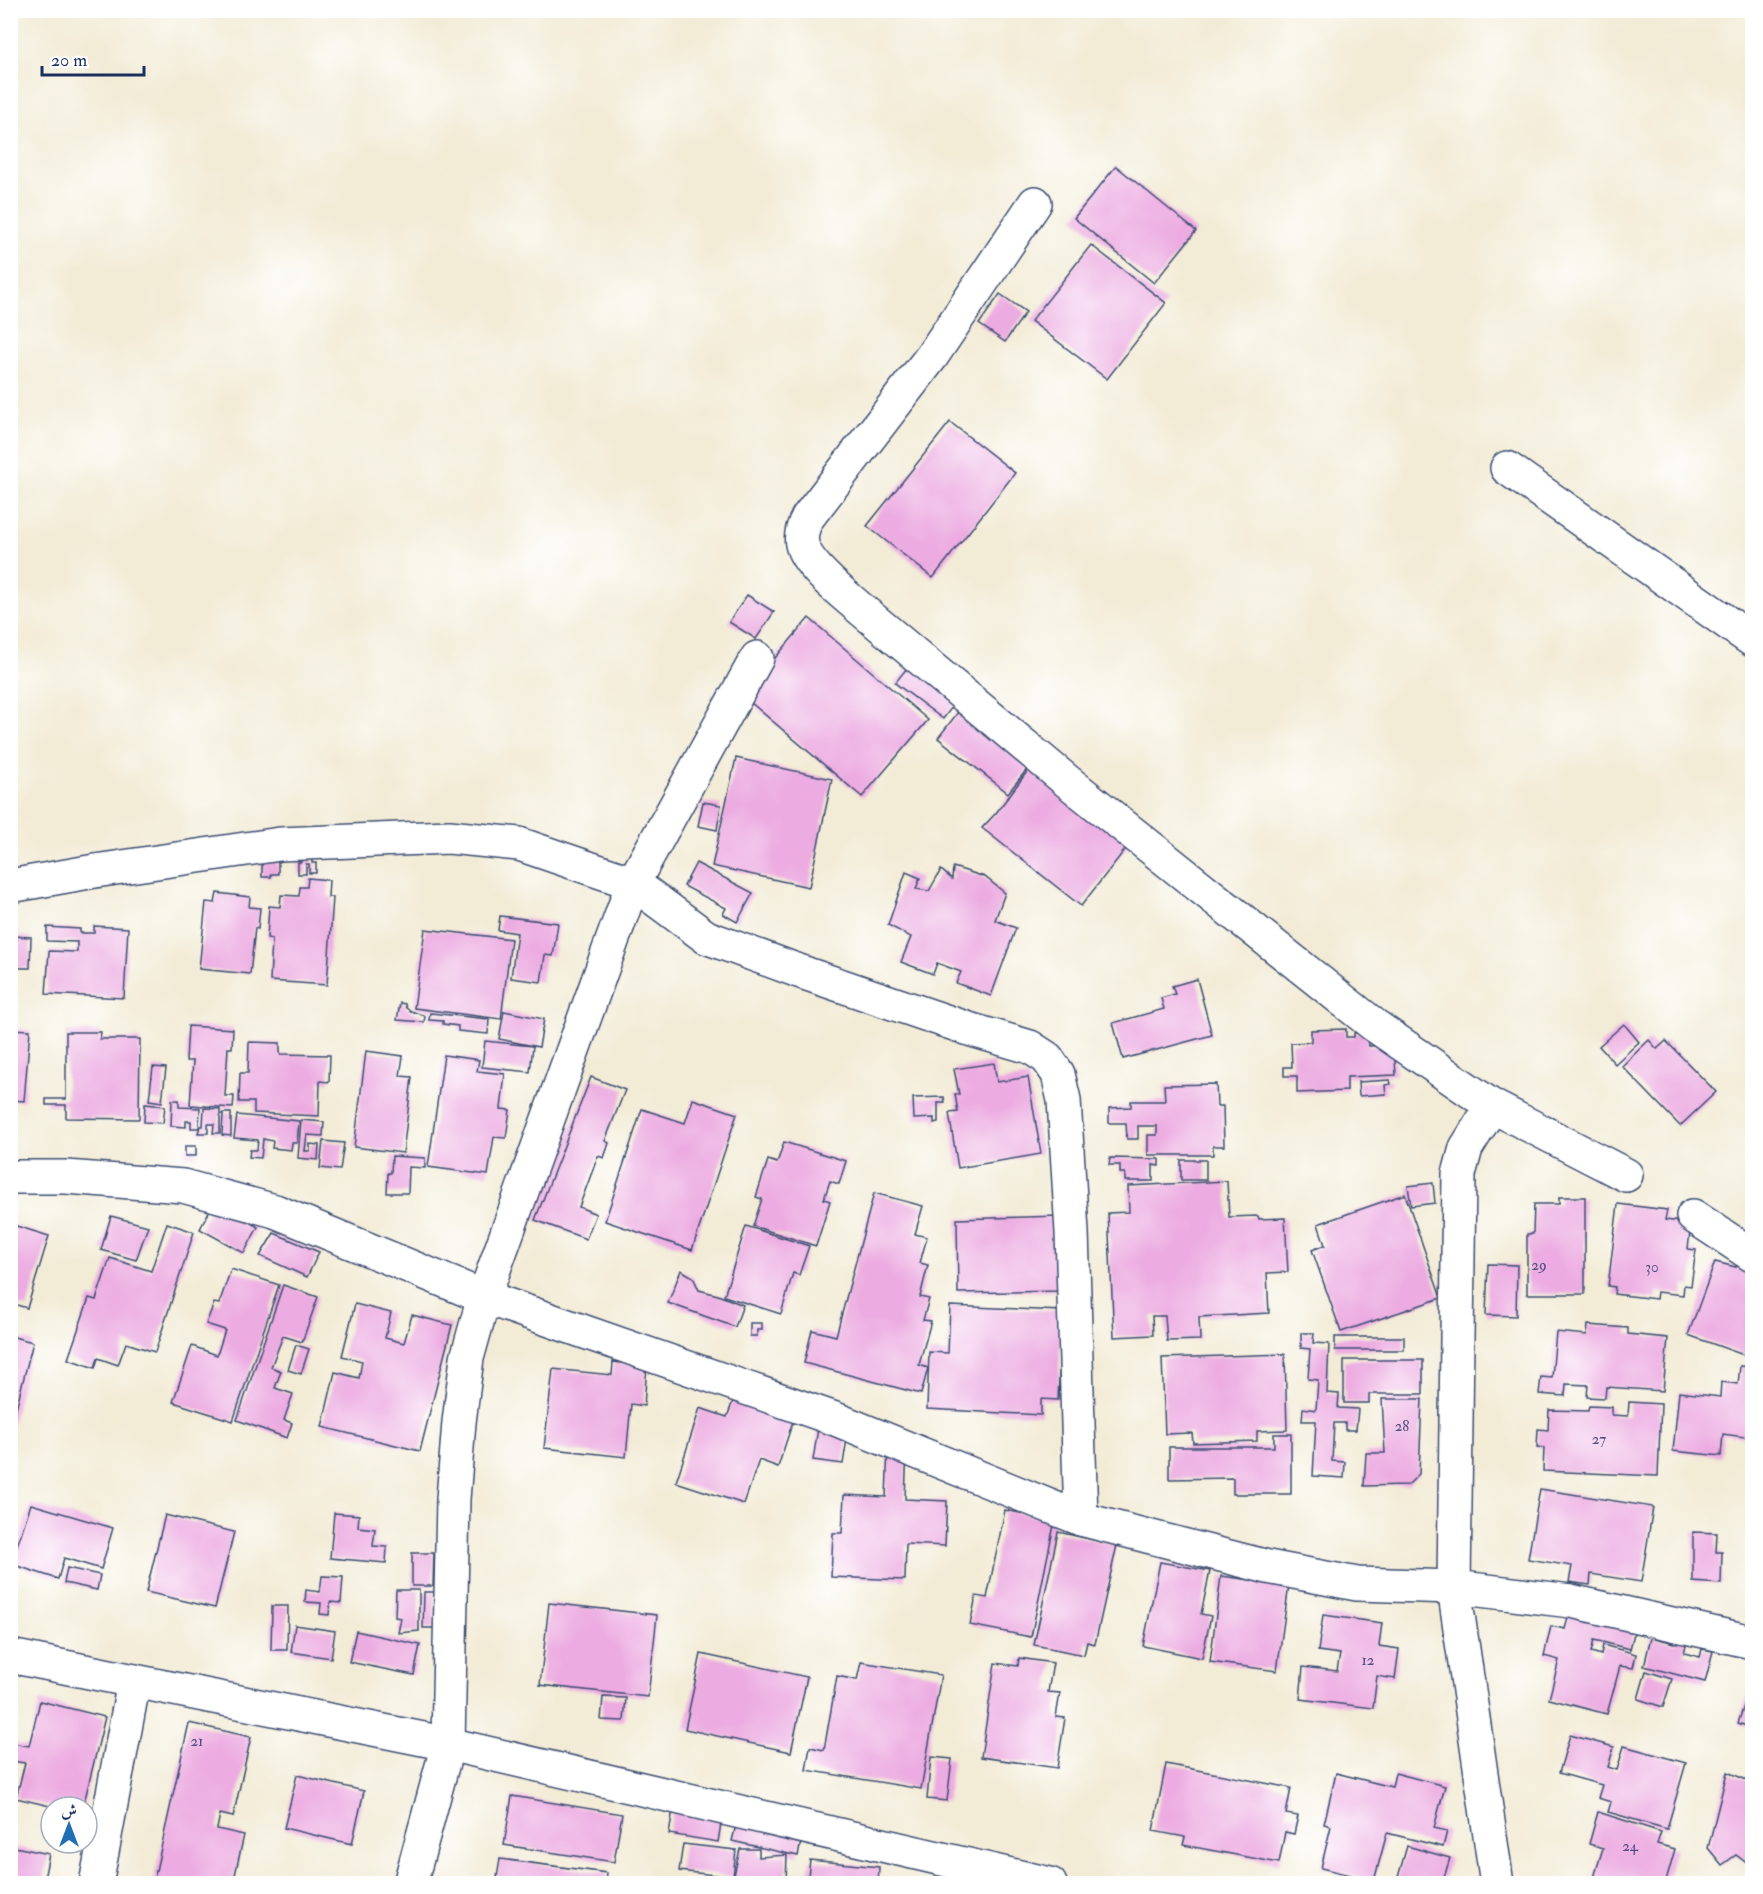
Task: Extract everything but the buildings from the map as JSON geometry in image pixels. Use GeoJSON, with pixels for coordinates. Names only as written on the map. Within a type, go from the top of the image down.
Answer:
{"type":"FeatureCollection","features":[{"type":"Feature","properties":{"kind":"street"},"geometry":{"type":"LineString","coordinates":[[1035,203],[932,356],[808,517],[802,529],[801,543],[806,554],[827,579],[856,605],[1067,781],[1374,1025],[1492,1106],[1626,1175]]}},
{"type":"Feature","properties":{"kind":"street"},"geometry":{"type":"LineString","coordinates":[[1507,468],[1752,640]]}},
{"type":"Feature","properties":{"kind":"street"},"geometry":{"type":"LineString","coordinates":[[410,1884],[448,1744],[453,1499],[458,1433],[467,1358],[484,1297],[633,884],[757,658]]}},
{"type":"Feature","properties":{"kind":"street"},"geometry":{"type":"LineString","coordinates":[[10,886],[73,874],[280,844],[416,837],[481,839],[519,844],[633,884],[706,937],[829,982],[1030,1047],[1047,1058],[1058,1074],[1064,1100],[1072,1232],[1081,1519]]}},
{"type":"Feature","properties":{"kind":"street"},"geometry":{"type":"LineString","coordinates":[[1492,1106],[1466,1149],[1459,1174],[1454,1587],[1497,1884]]}},
{"type":"Feature","properties":{"kind":"street"},"geometry":{"type":"LineString","coordinates":[[10,1177],[66,1177],[183,1186],[275,1211],[484,1297],[838,1420],[1081,1519],[1268,1567],[1357,1584],[1454,1587],[1571,1600],[1752,1642]]}},
{"type":"Feature","properties":{"kind":"street"},"geometry":{"type":"LineString","coordinates":[[1693,1216],[1752,1255]]}},
{"type":"Feature","properties":{"kind":"street"},"geometry":{"type":"LineString","coordinates":[[10,1656],[448,1744],[1050,1884]]}},
{"type":"Feature","properties":{"kind":"street"},"geometry":{"type":"LineString","coordinates":[[96,1884],[134,1681]]}}]}
